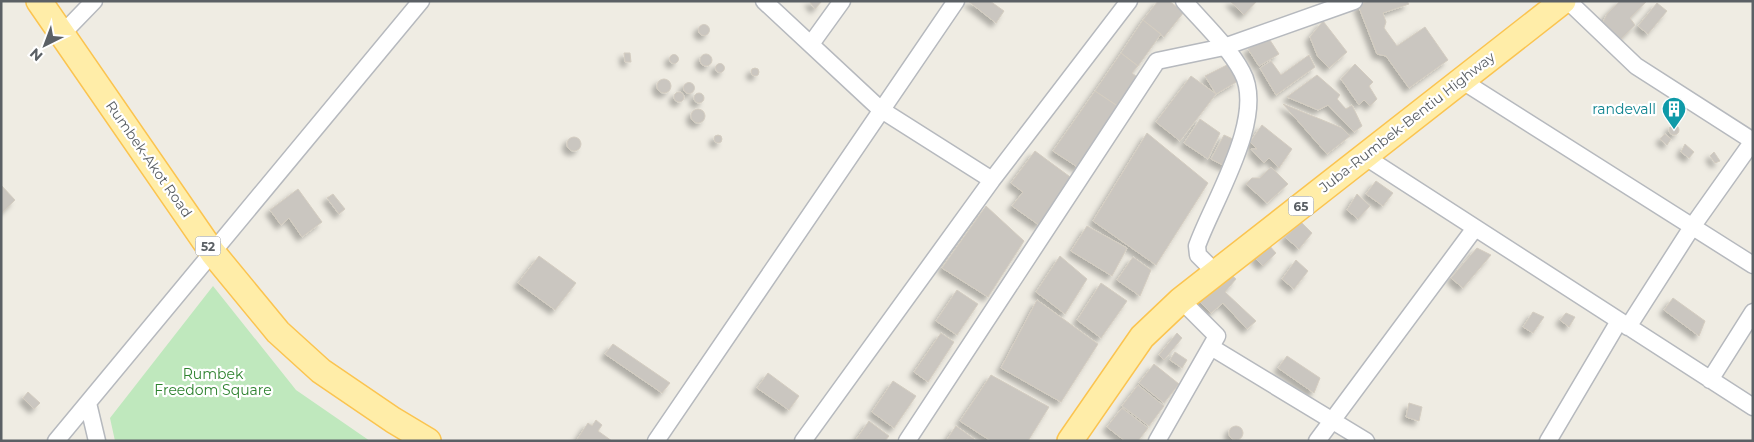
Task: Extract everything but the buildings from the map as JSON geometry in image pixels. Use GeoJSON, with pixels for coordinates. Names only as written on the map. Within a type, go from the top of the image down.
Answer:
{"type":"FeatureCollection","features":[{"type":"Feature","properties":{"kind":"main road","name":"Rumbek-Akot Road"},"geometry":{"type":"LineString","coordinates":[[39,1],[213,253],[278,332],[321,371],[393,420],[428,441]]}},
{"type":"Feature","properties":{"kind":"main road","name":"Juba-Rumbek-Bentiu Highway"},"geometry":{"type":"LineString","coordinates":[[1070,441],[1142,336],[1180,300],[1563,1]]}},
{"type":"Feature","properties":{"kind":"street"},"geometry":{"type":"LineString","coordinates":[[62,34],[94,1]]}},
{"type":"Feature","properties":{"kind":"street"},"geometry":{"type":"LineString","coordinates":[[56,441],[421,1]]}},
{"type":"Feature","properties":{"kind":"street"},"geometry":{"type":"LineString","coordinates":[[764,1],[880,109],[992,180]]}},
{"type":"Feature","properties":{"kind":"street"},"geometry":{"type":"LineString","coordinates":[[811,44],[842,1]]}},
{"type":"Feature","properties":{"kind":"street"},"geometry":{"type":"LineString","coordinates":[[656,441],[880,109],[956,1]]}},
{"type":"Feature","properties":{"kind":"street"},"geometry":{"type":"LineString","coordinates":[[803,441],[992,180],[1129,1]]}},
{"type":"Feature","properties":{"kind":"street"},"geometry":{"type":"LineString","coordinates":[[1184,1],[1224,46],[1243,73],[1248,94],[1246,121],[1233,167],[1197,246],[1198,255],[1216,272]]}},
{"type":"Feature","properties":{"kind":"street"},"geometry":{"type":"LineString","coordinates":[[907,441],[1157,61],[1224,46],[1354,1]]}},
{"type":"Feature","properties":{"kind":"street"},"geometry":{"type":"LineString","coordinates":[[1548,441],[1624,324],[1753,141],[1636,66],[1568,1]]}},
{"type":"Feature","properties":{"kind":"street"},"geometry":{"type":"LineString","coordinates":[[1461,80],[1753,265]]}},
{"type":"Feature","properties":{"kind":"street"},"geometry":{"type":"LineString","coordinates":[[1364,156],[1753,407]]}},
{"type":"Feature","properties":{"kind":"street"},"geometry":{"type":"LineString","coordinates":[[1316,441],[1475,228]]}},
{"type":"Feature","properties":{"kind":"street"},"geometry":{"type":"LineString","coordinates":[[1160,440],[1217,336],[1180,300]]}},
{"type":"Feature","properties":{"kind":"street"},"geometry":{"type":"LineString","coordinates":[[1710,380],[1753,312]]}},
{"type":"Feature","properties":{"kind":"street"},"geometry":{"type":"LineString","coordinates":[[1211,347],[1366,441]]}},
{"type":"Feature","properties":{"kind":"street"},"geometry":{"type":"LineString","coordinates":[[88,403],[97,441]]}},
{"type":"Feature","properties":{"kind":"green space","name":"Rumbek Freedom Square"},"geometry":{"type":"Polygon","coordinates":[[[213,286],[296,390],[370,441],[115,441],[110,418],[213,286]]]}},
{"type":"Feature","properties":{"kind":"place","name":"randevall"},"geometry":{"type":"Point","coordinates":[1674,130]}}]}
